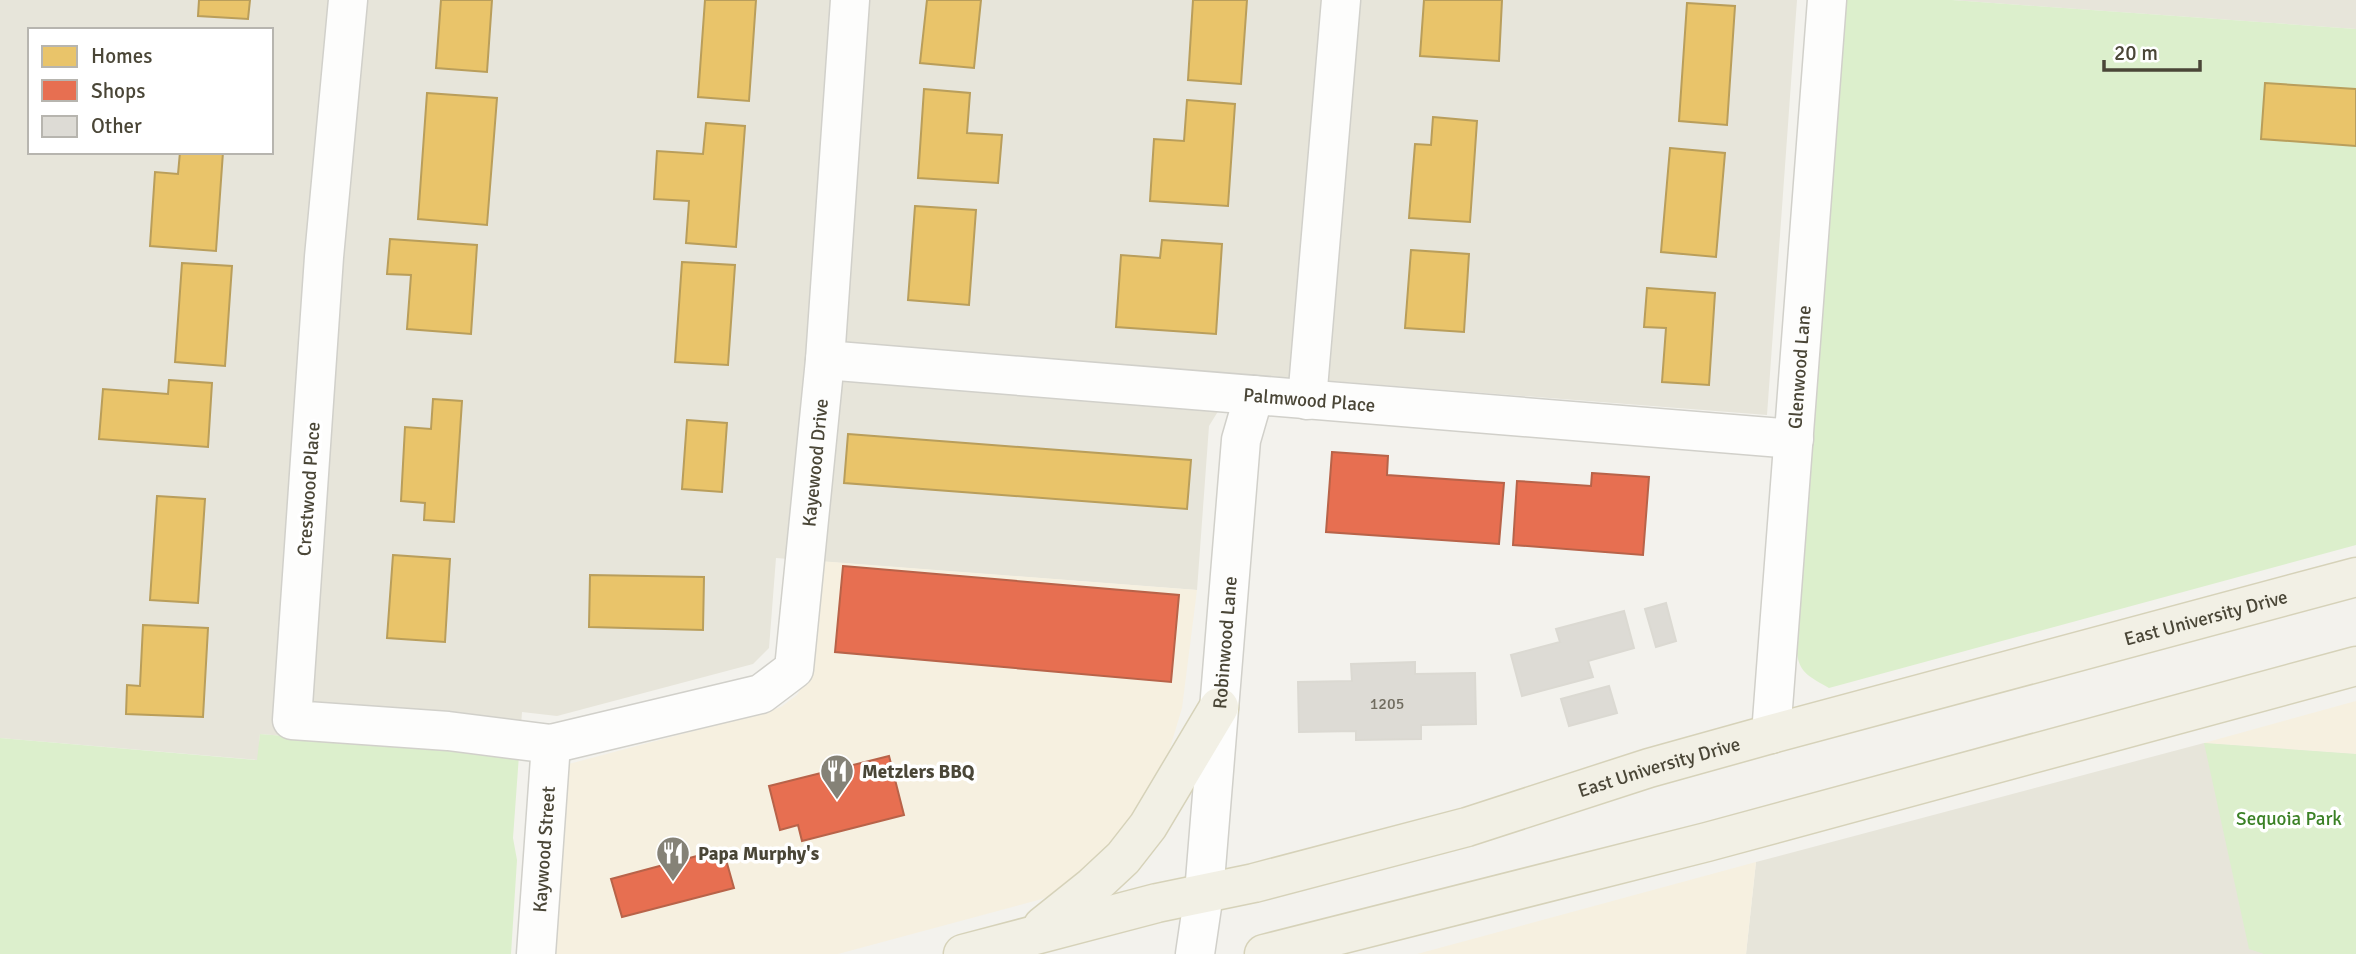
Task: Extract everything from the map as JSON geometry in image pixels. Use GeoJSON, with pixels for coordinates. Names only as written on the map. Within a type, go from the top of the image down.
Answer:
{"type":"FeatureCollection","features":[{"type":"Feature","properties":{"kind":"main road","name":"East University Drive"},"geometry":{"type":"LineString","coordinates":[[963,954],[1031,935],[1254,883],[1467,827],[1649,768],[2356,577]]}},
{"type":"Feature","properties":{"kind":"main road"},"geometry":{"type":"LineString","coordinates":[[1264,954],[1707,842],[2356,666]]}},
{"type":"Feature","properties":{"kind":"main road"},"geometry":{"type":"LineString","coordinates":[[1031,935],[1093,886],[1123,858],[1148,826],[1219,707]]}},
{"type":"Feature","properties":{"kind":"main road"},"geometry":{"type":"LineString","coordinates":[[1328,954],[1406,919]]}},
{"type":"Feature","properties":{"kind":"street","name":"Crestwood Place"},"geometry":{"type":"LineString","coordinates":[[348,0],[324,257],[292,720],[448,731],[551,744]]}},
{"type":"Feature","properties":{"kind":"street","name":"Kayewood Drive"},"geometry":{"type":"LineString","coordinates":[[551,744],[761,694],[794,670],[825,360],[850,0]]}},
{"type":"Feature","properties":{"kind":"street"},"geometry":{"type":"LineString","coordinates":[[1307,400],[1341,0]]}},
{"type":"Feature","properties":{"kind":"street","name":"Glenwood Lane"},"geometry":{"type":"LineString","coordinates":[[1771,734],[1827,0]]}},
{"type":"Feature","properties":{"kind":"street","name":"Palmwood Place"},"geometry":{"type":"LineString","coordinates":[[825,360],[1794,439]]}},
{"type":"Feature","properties":{"kind":"street","name":"Robinwood Lane"},"geometry":{"type":"LineString","coordinates":[[1195,954],[1204,893],[1241,440],[1254,395]]}},
{"type":"Feature","properties":{"kind":"street","name":"Kaywood Street"},"geometry":{"type":"LineString","coordinates":[[536,954],[551,744]]}},
{"type":"Feature","properties":{"kind":"shaded area"},"geometry":{"type":"Polygon","coordinates":[[[0,0],[1797,0],[1767,415],[1241,374],[1209,426],[1197,590],[776,558],[769,648],[753,664],[557,716],[522,712],[519,755],[260,734],[258,760],[0,738],[0,0]]]}},
{"type":"Feature","properties":{"kind":"shaded area"},"geometry":{"type":"Polygon","coordinates":[[[1952,0],[2356,0],[2356,29],[1952,0]]]}},
{"type":"Feature","properties":{"kind":"shaded area"},"geometry":{"type":"Polygon","coordinates":[[[819,561],[1197,590],[1182,708],[1162,775],[1143,815],[1064,889],[1042,899],[838,954],[546,954],[565,765],[781,707],[797,695],[808,677],[819,561]]]}},
{"type":"Feature","properties":{"kind":"shaded area"},"geometry":{"type":"Polygon","coordinates":[[[2356,701],[2356,754],[2204,743],[2356,701]]]}},
{"type":"Feature","properties":{"kind":"shaded area"},"geometry":{"type":"Polygon","coordinates":[[[2204,743],[2356,754],[2356,954],[1746,954],[1756,862],[2204,743]]]}},
{"type":"Feature","properties":{"kind":"shaded area"},"geometry":{"type":"Polygon","coordinates":[[[1756,862],[1746,954],[1417,954],[1756,862]]]}},
{"type":"Feature","properties":{"kind":"green space"},"geometry":{"type":"Polygon","coordinates":[[[1841,0],[1952,0],[2356,29],[2356,545],[1829,688],[1803,670],[1798,658],[1796,640],[1841,0]]]}},
{"type":"Feature","properties":{"kind":"green space"},"geometry":{"type":"Polygon","coordinates":[[[260,734],[519,755],[513,838],[517,860],[511,954],[0,954],[0,738],[257,760],[260,734]]]}},
{"type":"Feature","properties":{"kind":"green space","name":"Sequoia Park"},"geometry":{"type":"Polygon","coordinates":[[[2204,743],[2356,754],[2356,954],[2264,954],[2249,949],[2204,743]]]}},
{"type":"Feature","properties":{"kind":"building: Homes"},"geometry":{"type":"Polygon","coordinates":[[[199,0],[250,0],[248,19],[198,16],[199,0]]]}},
{"type":"Feature","properties":{"kind":"building: Homes"},"geometry":{"type":"Polygon","coordinates":[[[441,0],[492,0],[487,72],[436,68],[441,0]]]}},
{"type":"Feature","properties":{"kind":"building: Homes"},"geometry":{"type":"Polygon","coordinates":[[[705,0],[756,0],[749,101],[698,97],[705,0]]]}},
{"type":"Feature","properties":{"kind":"building: Homes"},"geometry":{"type":"Polygon","coordinates":[[[927,0],[981,0],[974,68],[920,63],[927,0]]]}},
{"type":"Feature","properties":{"kind":"building: Homes"},"geometry":{"type":"Polygon","coordinates":[[[1193,0],[1247,0],[1241,84],[1188,80],[1193,0]]]}},
{"type":"Feature","properties":{"kind":"building: Homes"},"geometry":{"type":"Polygon","coordinates":[[[1424,0],[1502,0],[1499,61],[1420,56],[1424,0]]]}},
{"type":"Feature","properties":{"kind":"building: Homes"},"geometry":{"type":"Polygon","coordinates":[[[1687,3],[1735,6],[1727,125],[1679,121],[1687,3]]]}},
{"type":"Feature","properties":{"kind":"building: Homes"},"geometry":{"type":"Polygon","coordinates":[[[2265,83],[2356,89],[2356,146],[2261,139],[2265,83]]]}},
{"type":"Feature","properties":{"kind":"building: Homes"},"geometry":{"type":"Polygon","coordinates":[[[924,89],[970,93],[967,133],[1002,135],[998,183],[918,178],[924,89]]]}},
{"type":"Feature","properties":{"kind":"building: Homes"},"geometry":{"type":"Polygon","coordinates":[[[427,93],[497,98],[487,225],[418,219],[427,93]]]}},
{"type":"Feature","properties":{"kind":"building: Homes"},"geometry":{"type":"Polygon","coordinates":[[[1187,100],[1235,104],[1228,206],[1150,201],[1154,139],[1184,141],[1187,100]]]}},
{"type":"Feature","properties":{"kind":"building: Homes"},"geometry":{"type":"Polygon","coordinates":[[[1433,117],[1477,121],[1470,222],[1409,218],[1415,144],[1431,145],[1433,117]]]}},
{"type":"Feature","properties":{"kind":"building: Homes"},"geometry":{"type":"Polygon","coordinates":[[[706,123],[745,126],[736,247],[686,243],[689,201],[654,199],[657,151],[703,154],[706,123]]]}},
{"type":"Feature","properties":{"kind":"building: Homes"},"geometry":{"type":"Polygon","coordinates":[[[1670,148],[1725,153],[1716,257],[1661,252],[1670,148]]]}},
{"type":"Feature","properties":{"kind":"building: Homes"},"geometry":{"type":"Polygon","coordinates":[[[180,154],[223,154],[216,251],[150,246],[155,172],[178,174],[180,154]]]}},
{"type":"Feature","properties":{"kind":"building: Homes"},"geometry":{"type":"Polygon","coordinates":[[[915,206],[976,210],[969,305],[908,300],[915,206]]]}},
{"type":"Feature","properties":{"kind":"building: Homes"},"geometry":{"type":"Polygon","coordinates":[[[390,239],[477,245],[471,334],[407,329],[411,275],[387,274],[390,239]]]}},
{"type":"Feature","properties":{"kind":"building: Homes"},"geometry":{"type":"Polygon","coordinates":[[[1162,240],[1222,244],[1216,334],[1116,327],[1121,255],[1160,258],[1162,240]]]}},
{"type":"Feature","properties":{"kind":"building: Homes"},"geometry":{"type":"Polygon","coordinates":[[[1411,250],[1469,254],[1464,332],[1405,328],[1411,250]]]}},
{"type":"Feature","properties":{"kind":"building: Homes"},"geometry":{"type":"Polygon","coordinates":[[[682,262],[735,265],[728,365],[675,362],[682,262]]]}},
{"type":"Feature","properties":{"kind":"building: Homes"},"geometry":{"type":"Polygon","coordinates":[[[182,263],[232,266],[225,366],[175,362],[182,263]]]}},
{"type":"Feature","properties":{"kind":"building: Homes"},"geometry":{"type":"Polygon","coordinates":[[[1647,288],[1715,293],[1709,385],[1662,382],[1666,328],[1644,327],[1647,288]]]}},
{"type":"Feature","properties":{"kind":"building: Homes"},"geometry":{"type":"Polygon","coordinates":[[[169,380],[212,383],[208,447],[99,439],[103,389],[168,394],[169,380]]]}},
{"type":"Feature","properties":{"kind":"building: Homes"},"geometry":{"type":"Polygon","coordinates":[[[433,399],[462,401],[454,522],[424,520],[425,503],[401,501],[405,427],[431,429],[433,399]]]}},
{"type":"Feature","properties":{"kind":"building: Homes"},"geometry":{"type":"Polygon","coordinates":[[[687,420],[727,423],[722,492],[682,489],[687,420]]]}},
{"type":"Feature","properties":{"kind":"building: Homes"},"geometry":{"type":"Polygon","coordinates":[[[848,434],[1191,460],[1187,509],[844,483],[848,434]]]}},
{"type":"Feature","properties":{"kind":"building: Homes"},"geometry":{"type":"Polygon","coordinates":[[[157,496],[205,499],[198,603],[150,600],[157,496]]]}},
{"type":"Feature","properties":{"kind":"building: Homes"},"geometry":{"type":"Polygon","coordinates":[[[393,555],[450,559],[445,642],[387,638],[393,555]]]}},
{"type":"Feature","properties":{"kind":"building: Homes"},"geometry":{"type":"Polygon","coordinates":[[[590,575],[704,577],[703,630],[589,627],[590,575]]]}},
{"type":"Feature","properties":{"kind":"building: Homes"},"geometry":{"type":"Polygon","coordinates":[[[143,625],[208,628],[203,717],[126,714],[127,685],[140,686],[143,625]]]}},
{"type":"Feature","properties":{"kind":"building: Shops"},"geometry":{"type":"Polygon","coordinates":[[[1332,452],[1388,456],[1387,475],[1504,483],[1499,544],[1326,532],[1332,452]]]}},
{"type":"Feature","properties":{"kind":"building: Shops"},"geometry":{"type":"Polygon","coordinates":[[[1592,473],[1649,477],[1643,555],[1513,545],[1517,481],[1591,486],[1592,473]]]}},
{"type":"Feature","properties":{"kind":"building: Shops"},"geometry":{"type":"Polygon","coordinates":[[[843,566],[1179,595],[1171,682],[835,652],[843,566]]]}},
{"type":"Feature","properties":{"kind":"building: Shops","name":"Metzlers BBQ"},"geometry":{"type":"Polygon","coordinates":[[[889,756],[904,815],[802,841],[798,825],[780,830],[769,786],[889,756]]]}},
{"type":"Feature","properties":{"kind":"building: Shops","name":"Papa Murphy's"},"geometry":{"type":"Polygon","coordinates":[[[723,849],[734,888],[622,917],[611,879],[723,849]]]}},
{"type":"Feature","properties":{"kind":"building: Other"},"geometry":{"type":"Polygon","coordinates":[[[1666,603],[1676,641],[1656,647],[1645,609],[1666,603]]]}},
{"type":"Feature","properties":{"kind":"building: Other"},"geometry":{"type":"Polygon","coordinates":[[[1624,611],[1634,648],[1588,661],[1593,677],[1522,696],[1511,655],[1560,642],[1556,629],[1624,611]]]}},
{"type":"Feature","properties":{"kind":"building: Other"},"geometry":{"type":"Polygon","coordinates":[[[1415,662],[1415,674],[1475,673],[1476,724],[1421,725],[1421,739],[1356,740],[1356,731],[1299,732],[1298,682],[1352,681],[1351,664],[1415,662]]]}},
{"type":"Feature","properties":{"kind":"building: Other"},"geometry":{"type":"Polygon","coordinates":[[[1609,686],[1617,713],[1569,726],[1561,699],[1609,686]]]}},
{"type":"Feature","properties":{"kind":"place","name":"Metzlers BBQ"},"geometry":{"type":"Point","coordinates":[837,801]}},
{"type":"Feature","properties":{"kind":"place","name":"Papa Murphy's"},"geometry":{"type":"Point","coordinates":[673,883]}}]}
